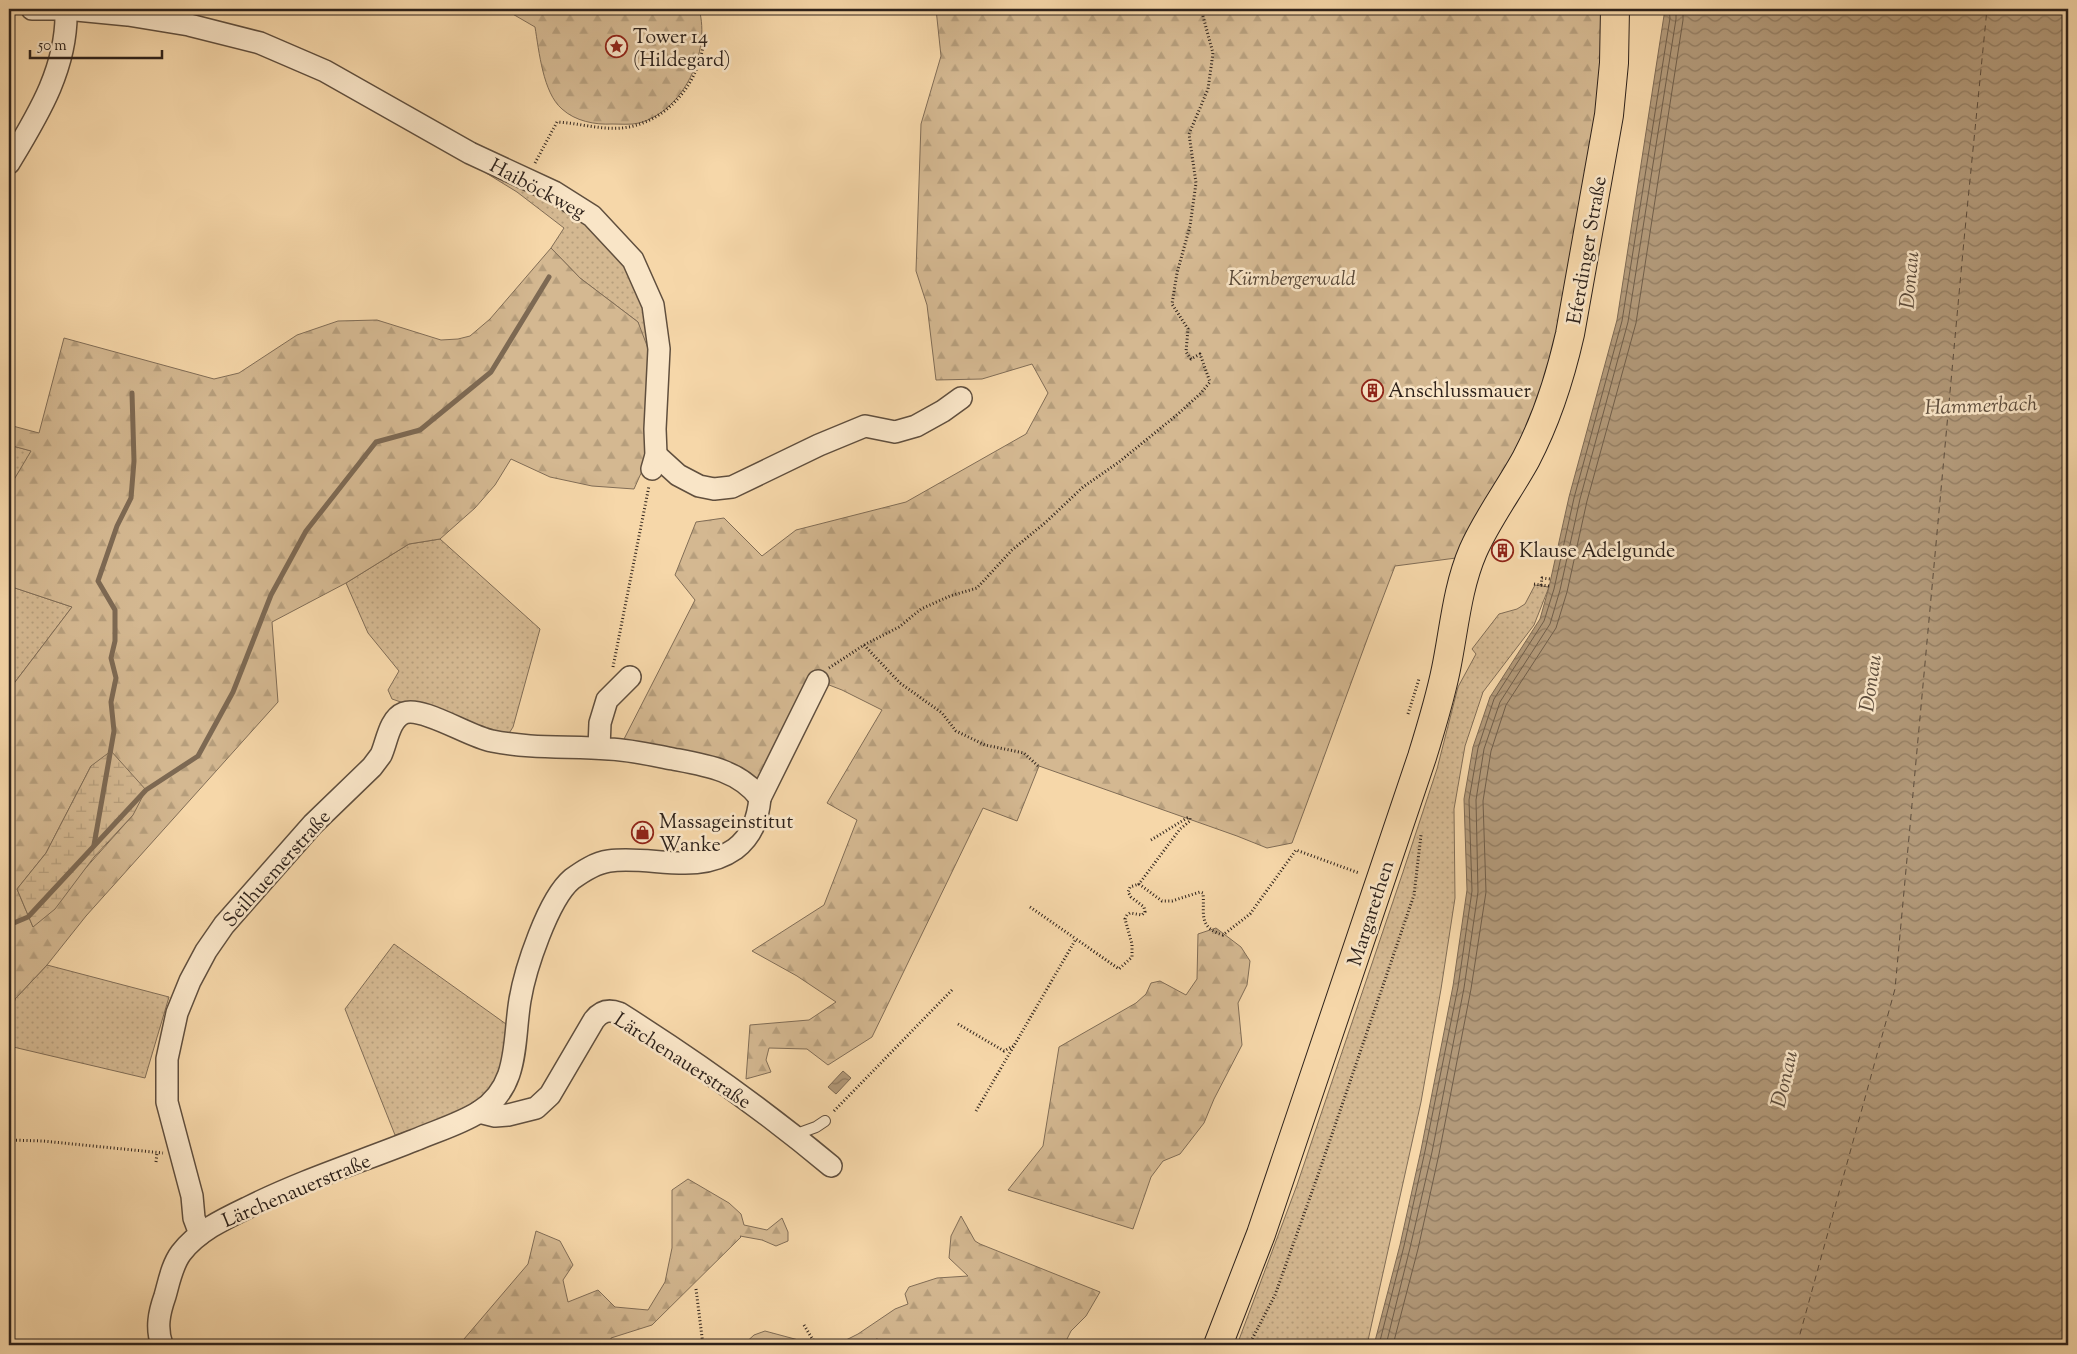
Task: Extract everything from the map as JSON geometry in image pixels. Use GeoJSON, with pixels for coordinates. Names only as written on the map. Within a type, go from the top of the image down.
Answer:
{"type":"FeatureCollection","features":[{"type":"Feature","properties":{"kind":"main road","name":"Eferdinger Straße"},"geometry":{"type":"LineString","coordinates":[[1514,480],[1547,413],[1562,370],[1570,334],[1609,115],[1614,64],[1615,9]]}},
{"type":"Feature","properties":{"kind":"main road","name":"Margarethen"},"geometry":{"type":"LineString","coordinates":[[1218,1345],[1261,1234],[1422,757],[1442,686],[1468,564],[1480,535],[1514,480]]}},
{"type":"Feature","properties":{"kind":"street","name":"Haiböckweg"},"geometry":{"type":"LineString","coordinates":[[32,9],[102,11],[189,25],[260,43],[325,71],[470,153],[554,192],[592,216],[633,260],[653,305],[659,349],[654,462]]}},
{"type":"Feature","properties":{"kind":"street"},"geometry":{"type":"LineString","coordinates":[[9,163],[41,109],[53,82],[65,43],[66,9]]}},
{"type":"Feature","properties":{"kind":"street"},"geometry":{"type":"LineString","coordinates":[[654,462],[699,486],[714,489],[732,487],[819,445],[865,426],[895,432],[916,426],[943,411],[961,398]]}},
{"type":"Feature","properties":{"kind":"street"},"geometry":{"type":"LineString","coordinates":[[599,748],[600,723],[605,705],[611,695],[630,677]]}},
{"type":"Feature","properties":{"kind":"street"},"geometry":{"type":"LineString","coordinates":[[760,798],[818,681]]}},
{"type":"Feature","properties":{"kind":"street","name":"Seilhuemerstraße"},"geometry":{"type":"LineString","coordinates":[[200,1234],[194,1218],[192,1196],[167,1102],[167,1059],[177,1013],[190,980],[206,951],[224,925],[313,824],[372,767],[380,756],[395,720],[403,714],[414,712],[426,714],[471,736],[491,741],[542,747],[625,750],[710,766],[746,783],[760,798]]}},
{"type":"Feature","properties":{"kind":"street","name":"Lärchenauerstraße"},"geometry":{"type":"LineString","coordinates":[[162,1345],[158,1319],[174,1266],[183,1251],[200,1234],[231,1216],[298,1184],[331,1170],[393,1149],[479,1112],[502,1091],[510,1075],[520,998],[526,973],[546,918],[557,897],[570,882],[587,869],[607,861],[632,860],[685,864],[705,862],[728,853],[743,843],[750,834],[756,821],[760,798]]}},
{"type":"Feature","properties":{"kind":"street","name":"Lärchenauerstraße"},"geometry":{"type":"LineString","coordinates":[[479,1112],[495,1116],[508,1115],[536,1108],[550,1095],[598,1014],[608,1010],[618,1013],[652,1034],[794,1135],[831,1166]]}},
{"type":"Feature","properties":{"kind":"lane"},"geometry":{"type":"LineString","coordinates":[[794,1135],[816,1127],[825,1121]]}},
{"type":"Feature","properties":{"kind":"path"},"geometry":{"type":"LineString","coordinates":[[818,681],[834,663],[899,627],[921,609],[950,596],[977,588],[1012,550],[1046,522],[1083,487],[1119,462],[1178,414],[1210,382],[1200,354],[1191,359],[1186,352],[1188,329],[1172,304],[1177,273],[1190,226],[1196,183],[1188,134],[1208,89],[1213,53],[1201,9]]}},
{"type":"Feature","properties":{"kind":"path"},"geometry":{"type":"LineString","coordinates":[[527,180],[557,122],[621,128],[644,124],[671,106],[685,92],[695,74],[703,54],[704,40]]}},
{"type":"Feature","properties":{"kind":"path"},"geometry":{"type":"LineString","coordinates":[[611,695],[609,683],[654,462]]}},
{"type":"Feature","properties":{"kind":"path"},"geometry":{"type":"LineString","coordinates":[[1541,585],[1542,578],[1550,579]]}},
{"type":"Feature","properties":{"kind":"path"},"geometry":{"type":"LineString","coordinates":[[1534,584],[1549,586]]}},
{"type":"Feature","properties":{"kind":"path"},"geometry":{"type":"LineString","coordinates":[[864,646],[900,683],[942,713],[956,731],[985,745],[1024,753],[1038,766]]}},
{"type":"Feature","properties":{"kind":"path"},"geometry":{"type":"LineString","coordinates":[[1408,714],[1422,672]]}},
{"type":"Feature","properties":{"kind":"path"},"geometry":{"type":"LineString","coordinates":[[1030,907],[1119,969],[1132,957],[1132,944],[1125,919],[1126,915],[1130,913],[1142,914],[1145,912],[1144,907],[1131,897],[1128,892],[1130,887],[1139,884],[1180,829],[1190,822],[1190,818],[1186,818],[1151,840]]}},
{"type":"Feature","properties":{"kind":"path"},"geometry":{"type":"LineString","coordinates":[[1249,1345],[1275,1295],[1322,1166],[1414,895],[1422,828]]}},
{"type":"Feature","properties":{"kind":"path"},"geometry":{"type":"LineString","coordinates":[[1139,884],[1162,901],[1172,901],[1200,892],[1203,893],[1203,919],[1211,929],[1223,935],[1250,914],[1296,850],[1361,874]]}},
{"type":"Feature","properties":{"kind":"path"},"geometry":{"type":"LineString","coordinates":[[976,1111],[1076,939]]}},
{"type":"Feature","properties":{"kind":"path"},"geometry":{"type":"LineString","coordinates":[[825,1121],[952,990]]}},
{"type":"Feature","properties":{"kind":"path"},"geometry":{"type":"LineString","coordinates":[[958,1024],[1004,1051],[1013,1046]]}},
{"type":"Feature","properties":{"kind":"path"},"geometry":{"type":"LineString","coordinates":[[9,1140],[43,1141],[181,1154]]}},
{"type":"Feature","properties":{"kind":"path"},"geometry":{"type":"LineString","coordinates":[[156,1162],[157,1153]]}},
{"type":"Feature","properties":{"kind":"path"},"geometry":{"type":"LineString","coordinates":[[696,1288],[703,1345]]}},
{"type":"Feature","properties":{"kind":"path"},"geometry":{"type":"LineString","coordinates":[[804,1325],[813,1340],[825,1345]]}},
{"type":"Feature","properties":{"kind":"path"},"geometry":{"type":"LineString","coordinates":[[856,1345],[881,1340],[886,1341],[888,1345]]}},
{"type":"Feature","properties":{"kind":"green space"},"geometry":{"type":"Polygon","coordinates":[[[504,9],[699,9],[702,25],[701,43],[690,77],[681,93],[669,106],[655,116],[639,123],[592,123],[573,117],[556,102],[546,82],[535,27],[504,9]]]}},
{"type":"Feature","properties":{"kind":"green space","name":"Kürnbergerwald"},"geometry":{"type":"Polygon","coordinates":[[[936,9],[1603,9],[1600,108],[1550,363],[1538,403],[1524,435],[1456,558],[1395,566],[1292,843],[1267,848],[1039,766],[1017,821],[983,808],[872,1037],[828,1065],[807,1049],[769,1048],[766,1060],[771,1072],[746,1079],[750,1025],[809,1020],[836,1002],[797,976],[752,951],[824,905],[857,820],[827,803],[882,710],[842,690],[811,678],[765,776],[757,781],[623,741],[695,600],[675,575],[696,522],[724,518],[762,556],[796,530],[906,502],[1026,434],[1048,393],[1032,364],[982,379],[936,380],[927,305],[916,271],[921,124],[941,56],[936,9]]]}},
{"type":"Feature","properties":{"kind":"green space"},"geometry":{"type":"Polygon","coordinates":[[[447,149],[585,217],[642,286],[655,391],[638,322],[580,278],[551,248],[564,228],[517,192],[447,149]]]}},
{"type":"Feature","properties":{"kind":"green space"},"geometry":{"type":"Polygon","coordinates":[[[551,248],[580,278],[638,322],[649,351],[650,453],[634,489],[592,486],[550,477],[511,459],[495,485],[475,508],[440,539],[409,544],[346,583],[272,622],[278,702],[86,916],[47,965],[15,999],[9,1025],[9,690],[72,607],[9,586],[9,488],[31,451],[9,445],[9,425],[39,433],[64,338],[214,379],[239,373],[297,335],[338,321],[377,320],[441,340],[470,336],[490,319],[551,248]],[[91,766],[46,853],[17,889],[33,927],[133,815],[91,766]]]}},
{"type":"Feature","properties":{"kind":"green space"},"geometry":{"type":"Polygon","coordinates":[[[9,445],[32,451],[9,488],[9,445]]]}},
{"type":"Feature","properties":{"kind":"green space"},"geometry":{"type":"Polygon","coordinates":[[[440,539],[540,629],[513,727],[506,738],[392,699],[388,690],[399,671],[368,633],[346,583],[409,544],[440,539]]]}},
{"type":"Feature","properties":{"kind":"green space"},"geometry":{"type":"Polygon","coordinates":[[[1535,585],[1549,587],[1534,625],[1483,692],[1465,746],[1454,809],[1455,898],[1441,989],[1421,1102],[1367,1345],[1237,1345],[1297,1185],[1403,872],[1437,769],[1458,687],[1476,654],[1472,649],[1499,614],[1517,609],[1525,604],[1535,585]]]}},
{"type":"Feature","properties":{"kind":"green space"},"geometry":{"type":"Polygon","coordinates":[[[9,586],[72,607],[9,690],[9,586]]]}},
{"type":"Feature","properties":{"kind":"green space"},"geometry":{"type":"Polygon","coordinates":[[[111,751],[146,790],[133,815],[94,857],[55,909],[33,927],[17,889],[46,853],[91,766],[111,751]]]}},
{"type":"Feature","properties":{"kind":"green space"},"geometry":{"type":"Polygon","coordinates":[[[1216,928],[1241,947],[1250,961],[1247,985],[1238,1003],[1242,1045],[1214,1099],[1204,1123],[1180,1154],[1163,1161],[1151,1177],[1133,1229],[1008,1190],[1043,1146],[1059,1047],[1136,1003],[1146,994],[1151,983],[1160,981],[1186,995],[1197,979],[1198,934],[1216,928]]]}},
{"type":"Feature","properties":{"kind":"green space"},"geometry":{"type":"Polygon","coordinates":[[[394,944],[506,1024],[503,1062],[497,1083],[467,1112],[395,1135],[345,1009],[394,944]]]}},
{"type":"Feature","properties":{"kind":"green space"},"geometry":{"type":"Polygon","coordinates":[[[47,965],[169,997],[145,1078],[9,1046],[9,1025],[15,999],[47,965]]]}},
{"type":"Feature","properties":{"kind":"green space"},"geometry":{"type":"Polygon","coordinates":[[[688,1179],[729,1203],[741,1214],[744,1225],[767,1230],[782,1218],[788,1232],[788,1241],[776,1246],[762,1240],[740,1236],[652,1325],[611,1338],[611,1345],[471,1345],[464,1339],[528,1264],[536,1231],[560,1241],[573,1265],[563,1280],[568,1302],[598,1290],[615,1307],[648,1310],[665,1282],[672,1248],[672,1190],[688,1179]]]}},
{"type":"Feature","properties":{"kind":"green space"},"geometry":{"type":"Polygon","coordinates":[[[961,1216],[975,1241],[980,1244],[1100,1292],[1086,1316],[1071,1331],[1064,1345],[836,1345],[858,1334],[895,1309],[908,1304],[905,1294],[909,1287],[937,1278],[968,1276],[949,1258],[951,1236],[961,1216]]]}},
{"type":"Feature","properties":{"kind":"green space"},"geometry":{"type":"Polygon","coordinates":[[[765,1331],[817,1345],[743,1345],[754,1335],[765,1331]]]}},
{"type":"Feature","properties":{"kind":"water"},"geometry":{"type":"Polygon","coordinates":[[[1665,9],[2068,9],[2068,1345],[1374,1345],[1400,1245],[1421,1150],[1453,986],[1467,890],[1464,799],[1473,747],[1490,697],[1540,619],[1549,587],[1569,497],[1617,320],[1665,9]]]}},
{"type":"Feature","properties":{"kind":"water"},"geometry":{"type":"Polygon","coordinates":[[[843,1071],[851,1078],[836,1094],[828,1087],[843,1071]]]}},
{"type":"Feature","properties":{"kind":"waterway"},"geometry":{"type":"LineString","coordinates":[[9,925],[28,917],[146,790],[198,756],[233,692],[271,595],[306,531],[376,442],[420,430],[491,372],[549,277]]}},
{"type":"Feature","properties":{"kind":"waterway"},"geometry":{"type":"LineString","coordinates":[[94,845],[114,731],[111,702],[116,678],[111,658],[115,641],[115,610],[98,581],[117,526],[131,498],[134,461],[132,393]]}},
{"type":"Feature","properties":{"kind":"ferry route"},"geometry":{"type":"LineString","coordinates":[[1797,1345],[1895,989],[1987,9]]}},
{"type":"Feature","properties":{"kind":"place","name":"Tower 14 (Hildegard)"},"geometry":{"type":"Point","coordinates":[617,47]}},
{"type":"Feature","properties":{"kind":"place","name":"Anschlussmauer"},"geometry":{"type":"Point","coordinates":[1372,390]}},
{"type":"Feature","properties":{"kind":"place","name":"Klause Adelgunde"},"geometry":{"type":"Point","coordinates":[1503,550]}},
{"type":"Feature","properties":{"kind":"place","name":"Massageinstitut Wanke"},"geometry":{"type":"Point","coordinates":[643,833]}},
{"type":"Feature","properties":{"kind":"water label","name":"Donau"},"geometry":{"type":"Point","coordinates":[1909,280]}},
{"type":"Feature","properties":{"kind":"water label","name":"Hammerbach"},"geometry":{"type":"Point","coordinates":[1981,405]}},
{"type":"Feature","properties":{"kind":"water label","name":"Donau"},"geometry":{"type":"Point","coordinates":[1870,683]}},
{"type":"Feature","properties":{"kind":"water label","name":"Donau"},"geometry":{"type":"Point","coordinates":[1784,1079]}}]}
